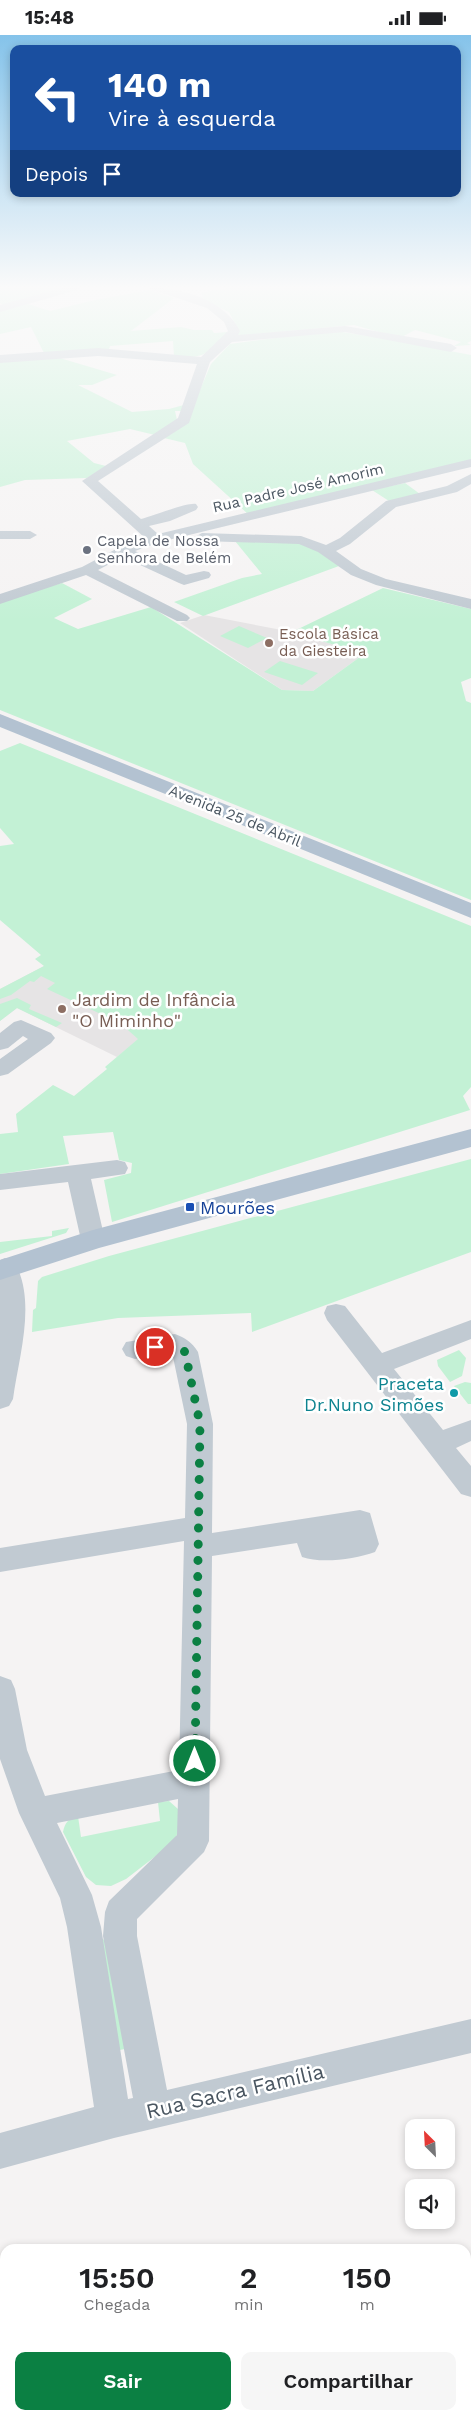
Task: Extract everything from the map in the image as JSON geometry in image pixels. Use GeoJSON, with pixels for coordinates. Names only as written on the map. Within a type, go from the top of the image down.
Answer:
{"type":"FeatureCollection","features":[{"type":"Feature","properties":{"kind":"main road","name":"Avenida 25 de Abril"},"geometry":{"type":"LineString","coordinates":[[0,720],[471,911]]}},
{"type":"Feature","properties":{"kind":"main road"},"geometry":{"type":"LineString","coordinates":[[2,1269],[93,1240],[471,1138]]}},
{"type":"Feature","properties":{"kind":"street"},"geometry":{"type":"LineString","coordinates":[[191,399],[184,420],[89,481],[92,486],[138,524],[162,538],[301,540],[326,539],[352,533]]}},
{"type":"Feature","properties":{"kind":"street","name":"Rua Padre José Amorim"},"geometry":{"type":"LineString","coordinates":[[0,599],[87,570],[123,551],[162,538],[471,463]]}},
{"type":"Feature","properties":{"kind":"street"},"geometry":{"type":"LineString","coordinates":[[323,549],[352,533],[391,504],[452,489],[471,478]]}},
{"type":"Feature","properties":{"kind":"street"},"geometry":{"type":"LineString","coordinates":[[138,524],[165,518],[191,507]]}},
{"type":"Feature","properties":{"kind":"street"},"geometry":{"type":"LineString","coordinates":[[0,535],[30,535]]}},
{"type":"Feature","properties":{"kind":"street"},"geometry":{"type":"LineString","coordinates":[[301,540],[323,549],[356,572],[381,582],[471,605]]}},
{"type":"Feature","properties":{"kind":"street"},"geometry":{"type":"LineString","coordinates":[[123,551],[184,580],[204,575]]}},
{"type":"Feature","properties":{"kind":"street"},"geometry":{"type":"LineString","coordinates":[[87,570],[182,618]]}},
{"type":"Feature","properties":{"kind":"street"},"geometry":{"type":"LineString","coordinates":[[0,1043],[21,1027],[44,1038],[0,1069]]}},
{"type":"Feature","properties":{"kind":"street"},"geometry":{"type":"LineString","coordinates":[[0,1183],[117,1168]]}},
{"type":"Feature","properties":{"kind":"street"},"geometry":{"type":"LineString","coordinates":[[78,1173],[93,1240]]}},
{"type":"Feature","properties":{"kind":"street"},"geometry":{"type":"LineString","coordinates":[[0,1399],[13,1311],[12,1285],[2,1269]]}},
{"type":"Feature","properties":{"kind":"street"},"geometry":{"type":"LineString","coordinates":[[336,1313],[471,1486]]}},
{"type":"Feature","properties":{"kind":"street"},"geometry":{"type":"LineString","coordinates":[[377,1365],[471,1329]]}},
{"type":"Feature","properties":{"kind":"street"},"geometry":{"type":"LineString","coordinates":[[86,1936],[95,1936],[109,1932],[120,1924],[192,1841],[195,1781],[200,1424],[185,1352],[175,1344],[135,1349]]}},
{"type":"Feature","properties":{"kind":"street"},"geometry":{"type":"LineString","coordinates":[[438,1444],[471,1429]]}},
{"type":"Feature","properties":{"kind":"street"},"geometry":{"type":"LineString","coordinates":[[0,1560],[197,1537],[309,1529]]}},
{"type":"Feature","properties":{"kind":"street"},"geometry":{"type":"LineString","coordinates":[[0,1689],[12,1750],[35,1813],[76,1895],[86,1936],[114,2120]]}},
{"type":"Feature","properties":{"kind":"street"},"geometry":{"type":"LineString","coordinates":[[35,1813],[195,1781]]}},
{"type":"Feature","properties":{"kind":"street"},"geometry":{"type":"LineString","coordinates":[[120,1924],[153,2110]]}},
{"type":"Feature","properties":{"kind":"street","name":"Rua Sacra Família"},"geometry":{"type":"LineString","coordinates":[[0,2151],[153,2110],[471,2036]]}},
{"type":"Feature","properties":{"kind":"shaded area","name":"Escola Básica da Giesteira"},"geometry":{"type":"Polygon","coordinates":[[[204,615],[292,632],[364,654],[313,691],[282,690],[180,623],[204,615]]]}},
{"type":"Feature","properties":{"kind":"shaded area","name":"Jardim de Infância \"O Miminho\""},"geometry":{"type":"Polygon","coordinates":[[[50,963],[139,1039],[117,1057],[17,1008],[0,1021],[0,989],[50,963]]]}},
{"type":"Feature","properties":{"kind":"green space"},"geometry":{"type":"Polygon","coordinates":[[[0,399],[107,399],[132,412],[169,409],[184,405],[181,411],[175,411],[177,420],[155,435],[130,429],[67,441],[94,463],[106,466],[87,478],[25,480],[0,487],[0,399]]]}},
{"type":"Feature","properties":{"kind":"green space"},"geometry":{"type":"Polygon","coordinates":[[[196,399],[471,399],[471,461],[249,515],[193,464],[185,443],[164,438],[191,411],[196,399]]]}},
{"type":"Feature","properties":{"kind":"green space"},"geometry":{"type":"Polygon","coordinates":[[[405,483],[420,494],[389,501],[372,490],[405,483]]]}},
{"type":"Feature","properties":{"kind":"green space"},"geometry":{"type":"Polygon","coordinates":[[[235,541],[299,542],[312,547],[339,566],[203,616],[174,602],[242,578],[262,574],[235,541]]]}},
{"type":"Feature","properties":{"kind":"green space"},"geometry":{"type":"Polygon","coordinates":[[[62,583],[92,599],[54,618],[78,629],[151,607],[282,690],[313,691],[364,654],[292,632],[383,588],[471,609],[471,678],[461,682],[466,701],[471,703],[471,900],[0,710],[0,602],[62,583]]]}},
{"type":"Feature","properties":{"kind":"green space"},"geometry":{"type":"Polygon","coordinates":[[[239,626],[267,638],[248,648],[220,636],[239,626]]]}},
{"type":"Feature","properties":{"kind":"green space"},"geometry":{"type":"Polygon","coordinates":[[[280,661],[318,673],[302,685],[264,672],[280,661]]]}},
{"type":"Feature","properties":{"kind":"green space"},"geometry":{"type":"Polygon","coordinates":[[[20,743],[471,926],[471,1087],[463,1096],[470,1110],[112,1222],[104,1180],[131,1173],[132,1163],[119,1160],[113,1132],[63,1136],[69,1164],[0,1174],[0,1134],[18,1132],[16,1114],[53,1085],[74,1096],[107,1069],[105,1067],[138,1039],[120,1023],[47,989],[55,983],[41,976],[34,982],[30,981],[11,995],[0,999],[0,989],[44,966],[35,959],[41,955],[0,920],[0,846],[14,844],[0,828],[0,751],[20,743]]]}},
{"type":"Feature","properties":{"kind":"green space"},"geometry":{"type":"Polygon","coordinates":[[[17,998],[31,1005],[29,1009],[62,1023],[56,1027],[17,1008],[0,1021],[0,1004],[17,998]]]}},
{"type":"Feature","properties":{"kind":"green space"},"geometry":{"type":"Polygon","coordinates":[[[471,1159],[471,1252],[252,1332],[251,1313],[118,1318],[32,1332],[33,1310],[36,1308],[38,1281],[42,1277],[109,1256],[471,1159]]]}},
{"type":"Feature","properties":{"kind":"green space"},"geometry":{"type":"Polygon","coordinates":[[[69,1228],[66,1233],[0,1254],[0,1242],[52,1236],[52,1231],[69,1228]]]}},
{"type":"Feature","properties":{"kind":"green space"},"geometry":{"type":"Polygon","coordinates":[[[459,1350],[466,1358],[462,1376],[450,1382],[438,1366],[437,1360],[459,1350]]]}},
{"type":"Feature","properties":{"kind":"green space"},"geometry":{"type":"Polygon","coordinates":[[[465,1382],[471,1383],[471,1404],[468,1404],[454,1386],[465,1382]]]}},
{"type":"Feature","properties":{"kind":"green space"},"geometry":{"type":"Polygon","coordinates":[[[169,1801],[178,1809],[180,1827],[174,1842],[126,1879],[111,1886],[96,1885],[86,1877],[63,1832],[69,1820],[78,1816],[81,1837],[160,1821],[158,1802],[169,1801]]]}},
{"type":"Feature","properties":{"kind":"green space"},"geometry":{"type":"Polygon","coordinates":[[[106,1939],[125,2049],[114,2051],[97,1941],[106,1939]]]}},
{"type":"Feature","properties":{"kind":"place","name":"Capela de Nossa Senhora de Belém"},"geometry":{"type":"Point","coordinates":[87,550]}},
{"type":"Feature","properties":{"kind":"place","name":"Escola Básica da Giesteira"},"geometry":{"type":"Point","coordinates":[269,643]}},
{"type":"Feature","properties":{"kind":"place","name":"Jardim de Infância \"O Miminho\""},"geometry":{"type":"Point","coordinates":[62,1009]}},
{"type":"Feature","properties":{"kind":"place","name":"Mourões"},"geometry":{"type":"Point","coordinates":[190,1207]}},
{"type":"Feature","properties":{"kind":"place","name":"Praceta Dr.Nuno Simões"},"geometry":{"type":"Point","coordinates":[454,1393]}},
{"type":"Feature","properties":{"kind":"route"},"geometry":{"type":"LineString","coordinates":[[155,1347],[175,1344],[185,1352],[200,1424],[195,1761]]}}]}
